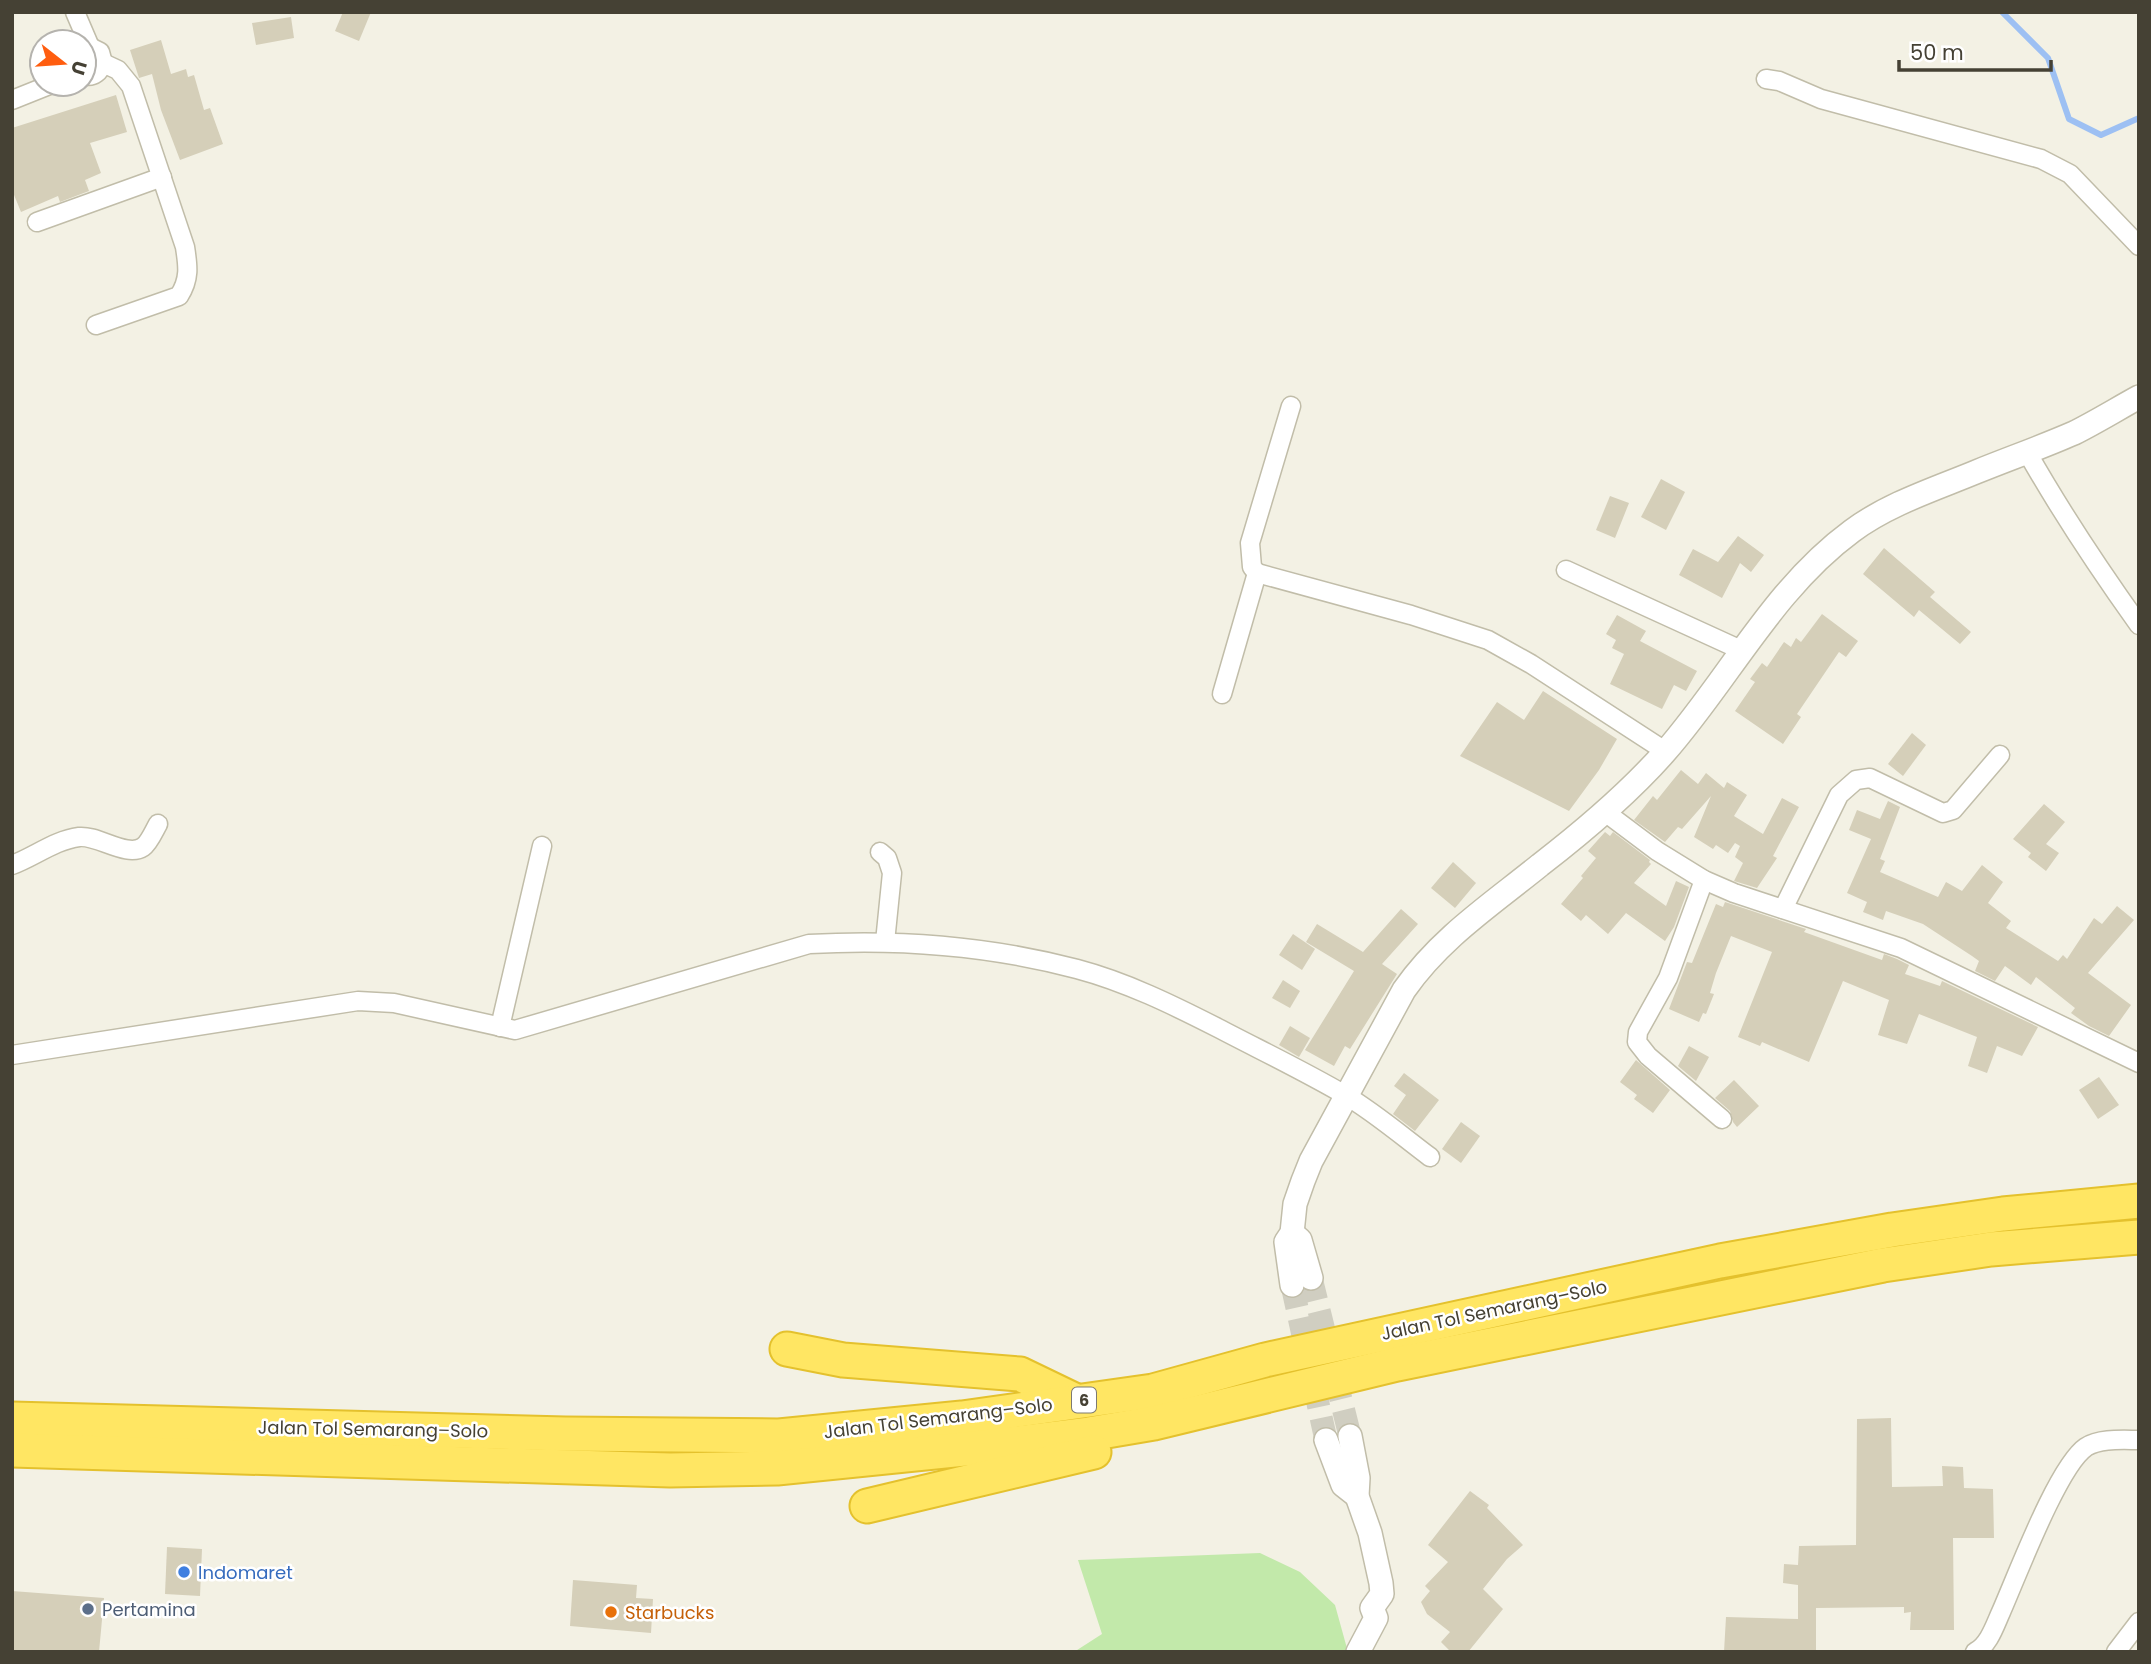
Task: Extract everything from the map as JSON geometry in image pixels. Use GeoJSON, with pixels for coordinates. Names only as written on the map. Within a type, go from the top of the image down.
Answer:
{"type":"FeatureCollection","features":[{"type":"Feature","properties":{"kind":"highway","name":"Jalan Tol Semarang–Solo"},"geometry":{"type":"LineString","coordinates":[[12,1419],[525,1433],[779,1436],[962,1418],[1153,1391],[1265,1360],[1720,1261],[1948,1222],[2139,1201]]}},
{"type":"Feature","properties":{"kind":"highway","name":"Jalan Tol Semarang–Solo"},"geometry":{"type":"LineString","coordinates":[[12,1450],[670,1470],[777,1468],[984,1447],[1154,1423],[1397,1364],[1883,1265],[1991,1249],[2139,1237]]}},
{"type":"Feature","properties":{"kind":"highway"},"geometry":{"type":"LineString","coordinates":[[787,1349],[843,1360],[1020,1374],[1076,1401]]}},
{"type":"Feature","properties":{"kind":"highway"},"geometry":{"type":"LineString","coordinates":[[867,1506],[1164,1434],[1238,1403]]}},
{"type":"Feature","properties":{"kind":"street"},"geometry":{"type":"LineString","coordinates":[[98,51],[103,63],[98,72]]}},
{"type":"Feature","properties":{"kind":"street"},"geometry":{"type":"LineString","coordinates":[[96,325],[179,296],[185,287],[189,270],[185,247],[131,86],[118,70],[103,63]]}},
{"type":"Feature","properties":{"kind":"street"},"geometry":{"type":"LineString","coordinates":[[1766,79],[1779,81],[1821,99],[2041,159],[2070,174],[2139,246]]}},
{"type":"Feature","properties":{"kind":"street"},"geometry":{"type":"LineString","coordinates":[[37,222],[162,177]]}},
{"type":"Feature","properties":{"kind":"street"},"geometry":{"type":"LineString","coordinates":[[1302,1282],[1300,1240],[1292,1233],[1295,1205],[1303,1181],[1404,989],[1419,969],[1480,912],[1605,812],[1665,751],[1778,601],[1800,577],[1853,530],[1892,508],[2075,432],[2139,397]]}},
{"type":"Feature","properties":{"kind":"street"},"geometry":{"type":"LineString","coordinates":[[1291,406],[1250,543],[1252,567],[1257,573],[1411,615],[1488,640],[1531,664],[1665,751]]}},
{"type":"Feature","properties":{"kind":"street"},"geometry":{"type":"LineString","coordinates":[[2026,452],[2060,510],[2139,625]]}},
{"type":"Feature","properties":{"kind":"street"},"geometry":{"type":"LineString","coordinates":[[1566,570],[1741,650]]}},
{"type":"Feature","properties":{"kind":"street"},"geometry":{"type":"LineString","coordinates":[[1222,694],[1257,573]]}},
{"type":"Feature","properties":{"kind":"street"},"geometry":{"type":"LineString","coordinates":[[1783,909],[1839,794],[1856,780],[1870,778],[1943,813],[1953,810],[2000,755]]}},
{"type":"Feature","properties":{"kind":"street"},"geometry":{"type":"LineString","coordinates":[[1605,812],[1657,851],[1704,880],[1734,893],[1912,953],[2139,1063]]}},
{"type":"Feature","properties":{"kind":"street"},"geometry":{"type":"LineString","coordinates":[[12,865],[81,837],[127,850],[136,849],[144,846],[158,824]]}},
{"type":"Feature","properties":{"kind":"street"},"geometry":{"type":"LineString","coordinates":[[500,1027],[542,846]]}},
{"type":"Feature","properties":{"kind":"street"},"geometry":{"type":"LineString","coordinates":[[880,852],[887,858],[892,873],[885,942]]}},
{"type":"Feature","properties":{"kind":"street"},"geometry":{"type":"LineString","coordinates":[[1704,880],[1668,978],[1640,1028],[1637,1039],[1640,1048],[1648,1056],[1722,1119]]}},
{"type":"Feature","properties":{"kind":"street"},"geometry":{"type":"LineString","coordinates":[[12,1055],[358,1001],[405,1005],[515,1030],[809,944],[925,943],[1078,969],[1123,984],[1187,1013],[1347,1096],[1430,1157]]}},
{"type":"Feature","properties":{"kind":"street"},"geometry":{"type":"LineString","coordinates":[[1350,1436],[1359,1478],[1357,1496],[1370,1533],[1382,1594],[1372,1608],[1376,1618],[1358,1652]]}},
{"type":"Feature","properties":{"kind":"street"},"geometry":{"type":"LineString","coordinates":[[1326,1440],[1343,1485],[1357,1496]]}},
{"type":"Feature","properties":{"kind":"street"},"geometry":{"type":"LineString","coordinates":[[1975,1652],[1980,1649],[1994,1627],[2057,1488],[2075,1456],[2089,1445],[2112,1440],[2139,1440]]}},
{"type":"Feature","properties":{"kind":"street"},"geometry":{"type":"LineString","coordinates":[[2116,1652],[2139,1622]]}},
{"type":"Feature","properties":{"kind":"green space"},"geometry":{"type":"Polygon","coordinates":[[[1260,1553],[1300,1572],[1335,1605],[1348,1652],[1074,1652],[1102,1634],[1078,1560],[1260,1553]]]}},
{"type":"Feature","properties":{"kind":"building"},"geometry":{"type":"Polygon","coordinates":[[[343,12],[371,12],[359,41],[335,31],[343,12]]]}},
{"type":"Feature","properties":{"kind":"building"},"geometry":{"type":"Polygon","coordinates":[[[291,17],[294,38],[256,45],[252,23],[291,17]]]}},
{"type":"Feature","properties":{"kind":"building"},"geometry":{"type":"Polygon","coordinates":[[[161,40],[171,74],[186,69],[188,77],[194,75],[204,110],[210,108],[223,144],[180,160],[161,110],[152,74],[139,78],[130,50],[161,40]]]}},
{"type":"Feature","properties":{"kind":"building"},"geometry":{"type":"Polygon","coordinates":[[[116,95],[127,132],[90,143],[101,173],[85,180],[89,191],[60,202],[58,196],[21,212],[12,190],[12,128],[116,95]]]}},
{"type":"Feature","properties":{"kind":"building"},"geometry":{"type":"Polygon","coordinates":[[[1661,479],[1685,492],[1666,530],[1641,517],[1661,479]]]}},
{"type":"Feature","properties":{"kind":"building"},"geometry":{"type":"Polygon","coordinates":[[[1610,496],[1629,503],[1615,538],[1596,530],[1610,496]]]}},
{"type":"Feature","properties":{"kind":"building"},"geometry":{"type":"Polygon","coordinates":[[[1738,536],[1764,555],[1751,572],[1740,563],[1722,598],[1679,575],[1693,549],[1718,562],[1738,536]]]}},
{"type":"Feature","properties":{"kind":"building"},"geometry":{"type":"Polygon","coordinates":[[[1884,548],[1935,592],[1930,597],[1971,632],[1960,644],[1919,610],[1914,617],[1863,574],[1884,548]]]}},
{"type":"Feature","properties":{"kind":"building"},"geometry":{"type":"Polygon","coordinates":[[[1822,614],[1858,641],[1846,657],[1839,652],[1797,714],[1801,717],[1783,744],[1735,711],[1755,682],[1750,679],[1762,663],[1767,667],[1784,642],[1791,647],[1796,638],[1801,642],[1822,614]]]}},
{"type":"Feature","properties":{"kind":"building"},"geometry":{"type":"Polygon","coordinates":[[[1617,615],[1646,631],[1640,641],[1697,671],[1686,691],[1674,685],[1662,709],[1610,684],[1624,654],[1612,648],[1616,640],[1606,634],[1617,615]]]}},
{"type":"Feature","properties":{"kind":"building"},"geometry":{"type":"Polygon","coordinates":[[[1543,691],[1617,739],[1599,770],[1569,811],[1460,756],[1497,702],[1524,720],[1543,691]]]}},
{"type":"Feature","properties":{"kind":"building"},"geometry":{"type":"Polygon","coordinates":[[[1912,733],[1926,745],[1903,776],[1888,764],[1912,733]]]}},
{"type":"Feature","properties":{"kind":"building"},"geometry":{"type":"Polygon","coordinates":[[[1681,770],[1698,784],[1706,773],[1724,788],[1727,782],[1747,795],[1734,816],[1763,834],[1782,798],[1799,807],[1773,856],[1777,858],[1757,888],[1734,881],[1743,863],[1735,857],[1740,846],[1735,843],[1728,853],[1716,845],[1713,849],[1694,837],[1711,796],[1682,829],[1678,827],[1665,842],[1634,820],[1653,796],[1657,800],[1681,770]]]}},
{"type":"Feature","properties":{"kind":"building"},"geometry":{"type":"Polygon","coordinates":[[[1888,801],[1900,807],[1880,859],[1885,861],[1880,872],[1938,897],[1946,882],[1962,891],[1982,865],[2003,882],[1988,903],[2011,921],[2006,928],[2058,961],[2063,955],[2067,959],[2094,918],[2102,924],[2117,906],[2134,920],[2088,973],[2131,1005],[2109,1036],[2071,1013],[2075,1008],[2036,977],[2031,985],[2005,966],[1995,981],[1975,971],[1979,961],[1923,924],[1886,911],[1883,920],[1863,912],[1867,902],[1847,893],[1871,839],[1849,830],[1857,810],[1880,819],[1888,801]]]}},
{"type":"Feature","properties":{"kind":"building"},"geometry":{"type":"Polygon","coordinates":[[[2044,804],[2065,822],[2046,844],[2059,853],[2046,871],[2028,857],[2031,853],[2013,839],[2044,804]]]}},
{"type":"Feature","properties":{"kind":"building"},"geometry":{"type":"Polygon","coordinates":[[[1605,832],[1610,836],[1613,832],[1650,860],[1651,864],[1634,883],[1666,906],[1676,881],[1689,887],[1674,927],[1665,941],[1626,913],[1608,934],[1586,915],[1581,921],[1561,904],[1596,858],[1588,851],[1605,832]]]}},
{"type":"Feature","properties":{"kind":"building"},"geometry":{"type":"Polygon","coordinates":[[[1453,862],[1476,883],[1455,908],[1431,888],[1453,862]]]}},
{"type":"Feature","properties":{"kind":"building"},"geometry":{"type":"Polygon","coordinates":[[[1725,902],[1806,929],[1804,932],[1882,960],[1884,954],[1897,959],[1909,965],[1905,974],[1940,986],[1942,981],[2038,1027],[2022,1056],[1997,1046],[1987,1073],[1968,1066],[1977,1037],[1919,1014],[1907,1044],[1878,1035],[1889,1000],[1843,981],[1809,1062],[1762,1042],[1760,1046],[1738,1037],[1772,952],[1731,936],[1710,993],[1714,994],[1706,1014],[1703,1013],[1699,1022],[1669,1009],[1687,962],[1692,963],[1716,904],[1723,907],[1725,902]]]}},
{"type":"Feature","properties":{"kind":"building"},"geometry":{"type":"Polygon","coordinates":[[[1401,909],[1418,924],[1382,964],[1397,974],[1350,1049],[1345,1046],[1334,1066],[1305,1050],[1354,971],[1306,942],[1317,924],[1363,952],[1401,909]]]}},
{"type":"Feature","properties":{"kind":"building"},"geometry":{"type":"Polygon","coordinates":[[[1293,934],[1315,949],[1302,970],[1279,955],[1293,934]]]}},
{"type":"Feature","properties":{"kind":"building"},"geometry":{"type":"Polygon","coordinates":[[[1283,980],[1300,991],[1290,1008],[1272,998],[1283,980]]]}},
{"type":"Feature","properties":{"kind":"building"},"geometry":{"type":"Polygon","coordinates":[[[1290,1026],[1310,1038],[1299,1057],[1279,1045],[1290,1026]]]}},
{"type":"Feature","properties":{"kind":"building"},"geometry":{"type":"Polygon","coordinates":[[[1689,1046],[1709,1057],[1696,1081],[1678,1066],[1689,1046]]]}},
{"type":"Feature","properties":{"kind":"building"},"geometry":{"type":"Polygon","coordinates":[[[1636,1060],[1670,1090],[1653,1113],[1634,1099],[1637,1095],[1620,1082],[1636,1060]]]}},
{"type":"Feature","properties":{"kind":"building"},"geometry":{"type":"Polygon","coordinates":[[[1404,1073],[1439,1100],[1415,1131],[1393,1114],[1406,1095],[1394,1086],[1404,1073]]]}},
{"type":"Feature","properties":{"kind":"building"},"geometry":{"type":"Polygon","coordinates":[[[2099,1077],[2119,1105],[2098,1119],[2079,1090],[2099,1077]]]}},
{"type":"Feature","properties":{"kind":"building"},"geometry":{"type":"Polygon","coordinates":[[[1734,1080],[1759,1106],[1737,1127],[1730,1111],[1715,1098],[1734,1080]]]}},
{"type":"Feature","properties":{"kind":"building"},"geometry":{"type":"Polygon","coordinates":[[[1461,1122],[1480,1136],[1461,1163],[1442,1149],[1461,1122]]]}},
{"type":"Feature","properties":{"kind":"building"},"geometry":{"type":"Polygon","coordinates":[[[1891,1418],[1892,1487],[1943,1486],[1942,1466],[1963,1467],[1964,1488],[1993,1489],[1994,1538],[1953,1538],[1954,1630],[1910,1630],[1911,1612],[1904,1613],[1904,1607],[1816,1608],[1816,1652],[1724,1652],[1726,1617],[1798,1619],[1798,1585],[1783,1583],[1784,1564],[1798,1565],[1799,1546],[1856,1545],[1857,1419],[1891,1418]]]}},
{"type":"Feature","properties":{"kind":"building"},"geometry":{"type":"Polygon","coordinates":[[[1470,1491],[1489,1505],[1487,1508],[1523,1545],[1507,1559],[1483,1589],[1503,1609],[1468,1652],[1451,1652],[1441,1642],[1450,1632],[1427,1614],[1421,1602],[1430,1591],[1425,1586],[1448,1562],[1428,1545],[1470,1491]]]}},
{"type":"Feature","properties":{"kind":"building","name":"Indomaret"},"geometry":{"type":"Polygon","coordinates":[[[167,1547],[202,1549],[200,1596],[165,1594],[167,1547]]]}},
{"type":"Feature","properties":{"kind":"building","name":"Starbucks"},"geometry":{"type":"Polygon","coordinates":[[[573,1580],[637,1585],[636,1598],[653,1599],[651,1633],[570,1626],[573,1580]]]}},
{"type":"Feature","properties":{"kind":"building"},"geometry":{"type":"Polygon","coordinates":[[[12,1591],[104,1598],[99,1652],[12,1652],[12,1591]]]}},
{"type":"Feature","properties":{"kind":"waterway"},"geometry":{"type":"LineString","coordinates":[[2002,12],[2048,58],[2069,119],[2101,135],[2139,118]]}},
{"type":"Feature","properties":{"kind":"tunnel"},"geometry":{"type":"LineString","coordinates":[[1311,1278],[1350,1436]]}},
{"type":"Feature","properties":{"kind":"tunnel"},"geometry":{"type":"LineString","coordinates":[[1292,1285],[1326,1440]]}},
{"type":"Feature","properties":{"kind":"place","name":"Indomaret"},"geometry":{"type":"Point","coordinates":[184,1572]}},
{"type":"Feature","properties":{"kind":"place","name":"Pertamina"},"geometry":{"type":"Point","coordinates":[88,1609]}},
{"type":"Feature","properties":{"kind":"place","name":"Starbucks"},"geometry":{"type":"Point","coordinates":[611,1612]}}]}
